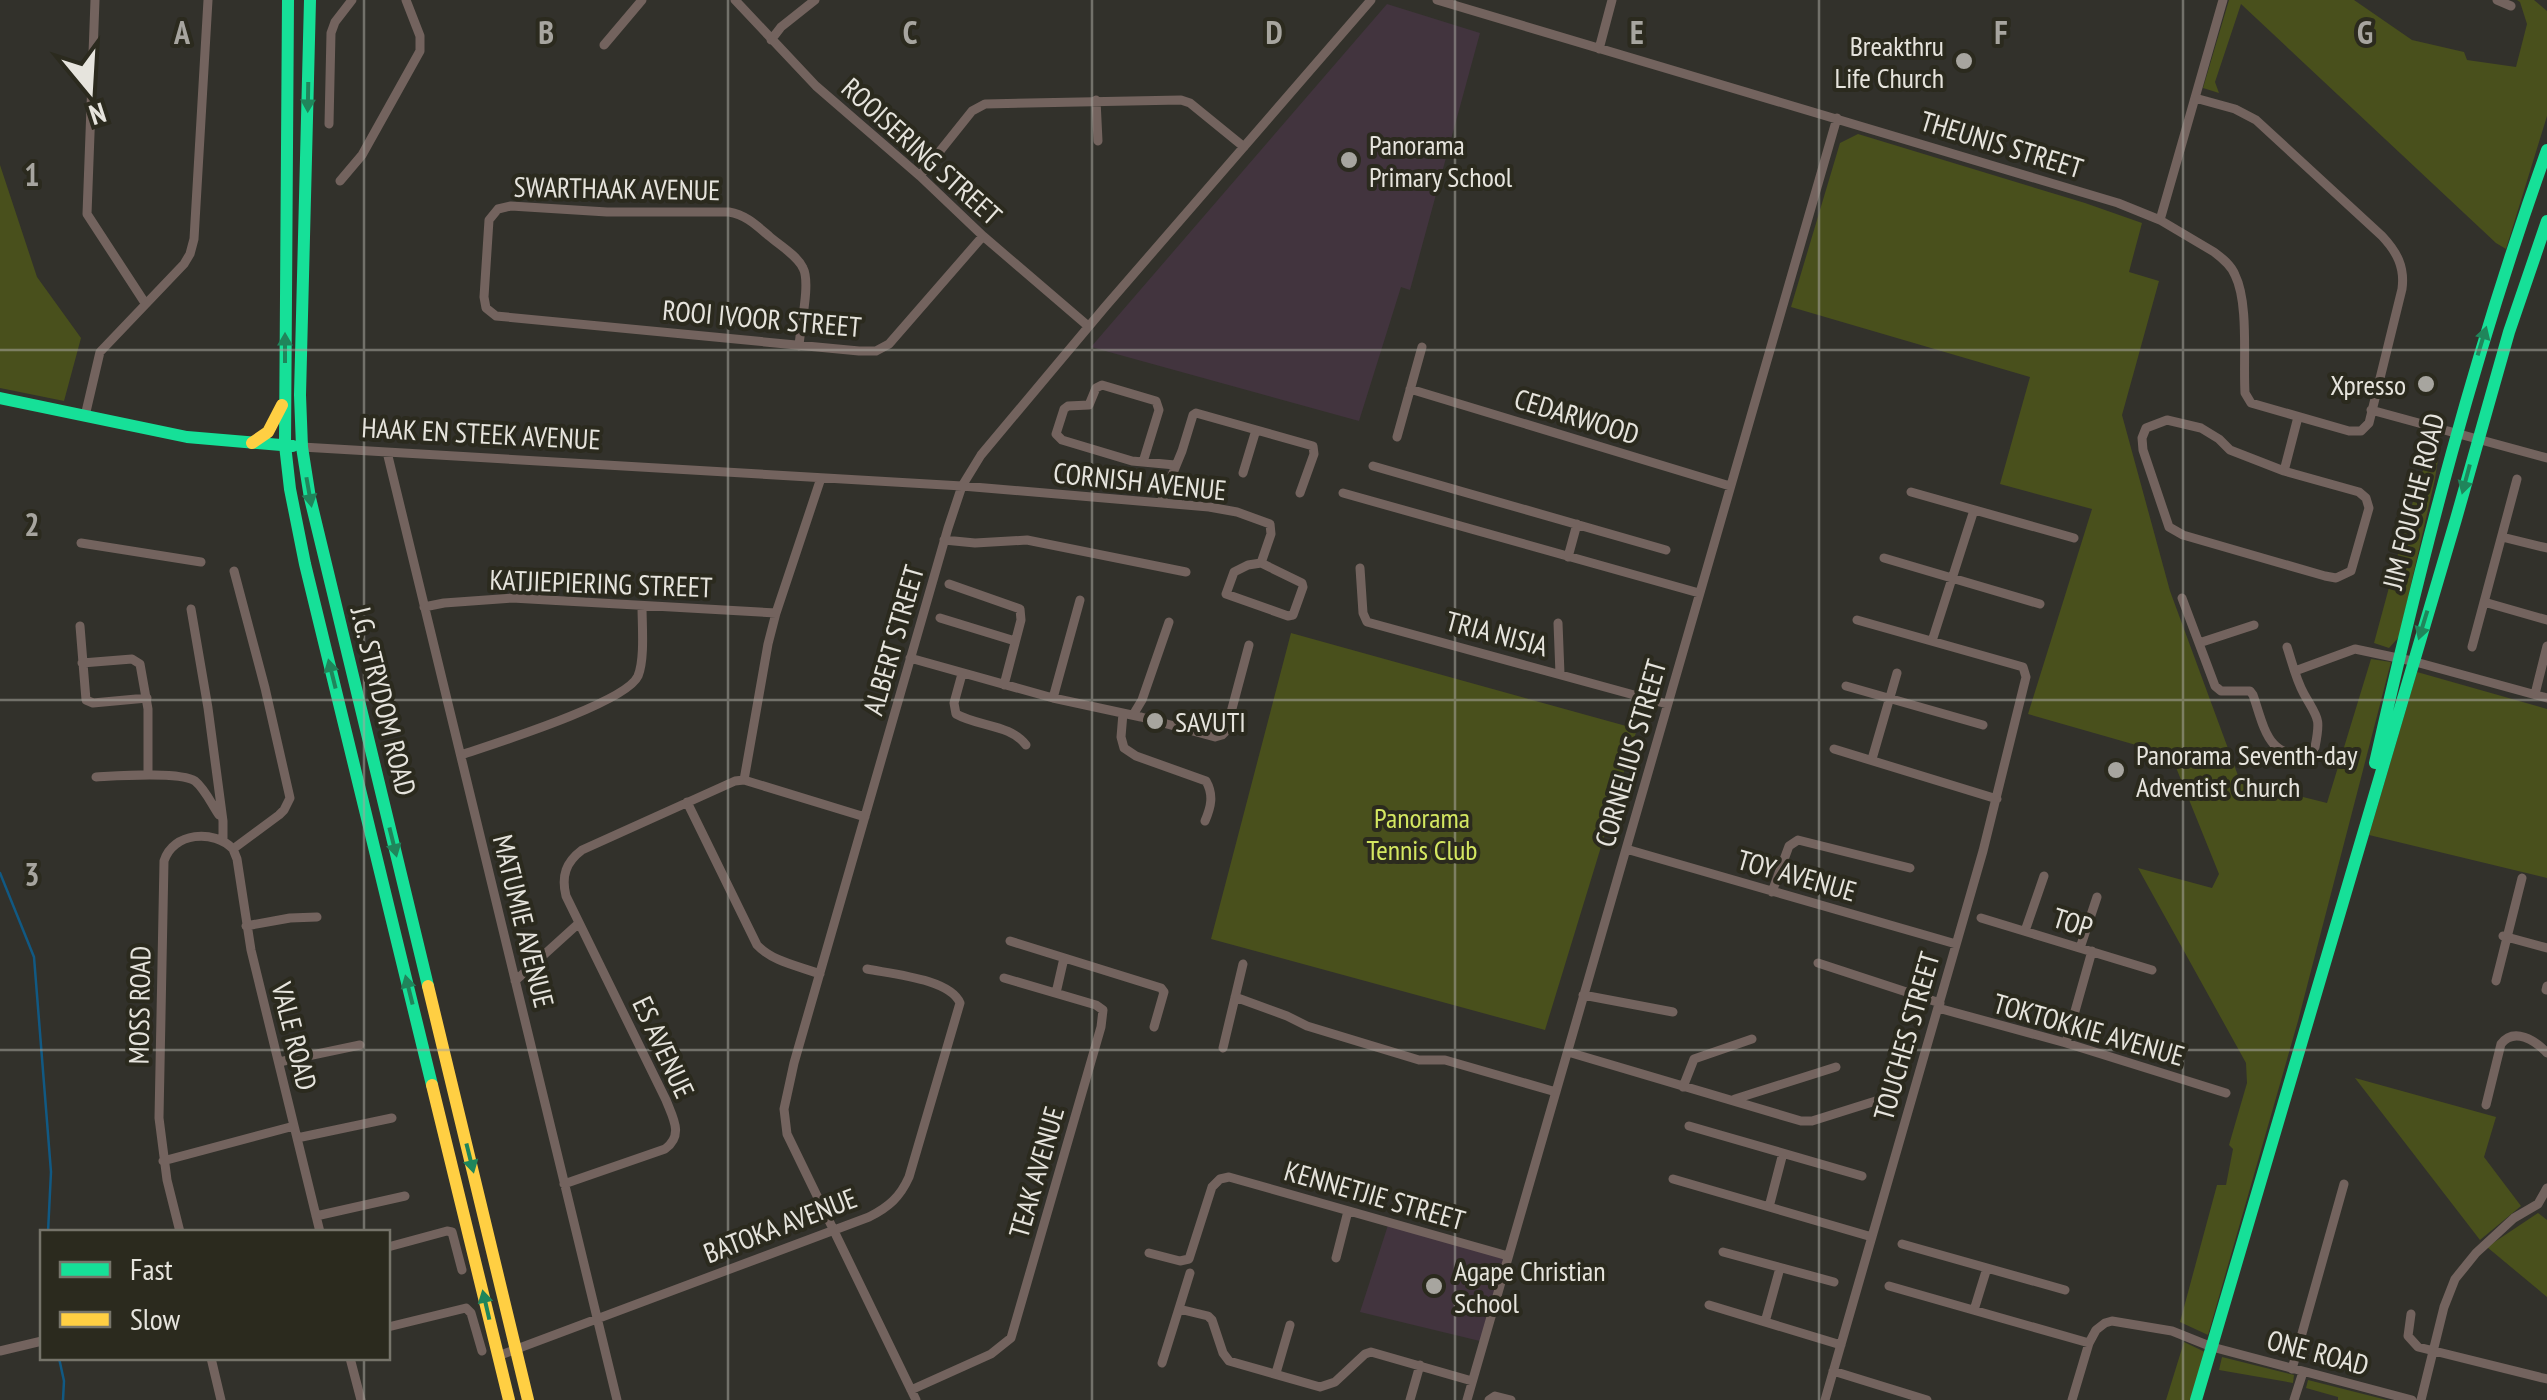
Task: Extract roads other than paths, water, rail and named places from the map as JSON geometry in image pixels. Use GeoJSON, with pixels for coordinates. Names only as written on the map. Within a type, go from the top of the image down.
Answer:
{"type":"FeatureCollection","features":[{"type":"Feature","properties":{"kind":"street"},"geometry":{"type":"LineString","coordinates":[[95,0],[88,214],[144,304]]}},
{"type":"Feature","properties":{"kind":"street"},"geometry":{"type":"LineString","coordinates":[[85,416],[100,352],[190,254],[208,0]]}},
{"type":"Feature","properties":{"kind":"street","name":"J.G. STRYDOM ROAD"},"geometry":{"type":"LineString","coordinates":[[288,0],[285,396],[290,489],[509,1400]]}},
{"type":"Feature","properties":{"kind":"street","name":"J.G. STRYDOM ROAD"},"geometry":{"type":"LineString","coordinates":[[310,0],[302,446],[317,529],[528,1400]]}},
{"type":"Feature","properties":{"kind":"street"},"geometry":{"type":"LineString","coordinates":[[328,124],[331,33],[352,0]]}},
{"type":"Feature","properties":{"kind":"street"},"geometry":{"type":"LineString","coordinates":[[340,181],[362,155],[420,51],[422,41],[406,0]]}},
{"type":"Feature","properties":{"kind":"street"},"geometry":{"type":"LineString","coordinates":[[604,45],[642,0]]}},
{"type":"Feature","properties":{"kind":"street","name":"ROOISERING STREET"},"geometry":{"type":"LineString","coordinates":[[735,0],[816,86],[1088,326]]}},
{"type":"Feature","properties":{"kind":"street"},"geometry":{"type":"LineString","coordinates":[[771,40],[816,0]]}},
{"type":"Feature","properties":{"kind":"street","name":"ALBERT STREET"},"geometry":{"type":"LineString","coordinates":[[913,1395],[786,1134],[784,1119],[790,1077],[944,540],[962,486],[980,455],[1370,0]]}},
{"type":"Feature","properties":{"kind":"street","name":"THEUNIS STREET"},"geometry":{"type":"LineString","coordinates":[[1437,0],[2118,203],[2160,220],[2223,258],[2235,274],[2242,299],[2247,398],[2256,406],[2298,417]]}},
{"type":"Feature","properties":{"kind":"street"},"geometry":{"type":"LineString","coordinates":[[1599,49],[1612,0]]}},
{"type":"Feature","properties":{"kind":"street"},"geometry":{"type":"LineString","coordinates":[[2160,220],[2223,0]]}},
{"type":"Feature","properties":{"kind":"street"},"geometry":{"type":"LineString","coordinates":[[2497,0],[2511,6]]}},
{"type":"Feature","properties":{"kind":"street"},"geometry":{"type":"LineString","coordinates":[[2195,98],[2235,109],[2256,120],[2382,236],[2403,268],[2402,289],[2366,428],[2349,431],[2298,417],[2284,471]]}},
{"type":"Feature","properties":{"kind":"street"},"geometry":{"type":"LineString","coordinates":[[1096,100],[1098,141]]}},
{"type":"Feature","properties":{"kind":"street"},"geometry":{"type":"LineString","coordinates":[[920,176],[972,112],[980,106],[1017,102],[1185,101],[1244,147]]}},
{"type":"Feature","properties":{"kind":"street","name":"CORNELIUS STREET"},"geometry":{"type":"LineString","coordinates":[[1467,1400],[1837,118]]}},
{"type":"Feature","properties":{"kind":"street","name":"JIM FOUCHE ROAD"},"geometry":{"type":"LineString","coordinates":[[2196,1400],[2350,870],[2405,659],[2454,434],[2547,150]]}},
{"type":"Feature","properties":{"kind":"street","name":"SWARTHAAK AVENUE"},"geometry":{"type":"LineString","coordinates":[[489,311],[484,288],[487,226],[498,209],[511,206],[729,212],[749,219],[804,268],[798,346]]}},
{"type":"Feature","properties":{"kind":"street","name":"JIM FOUCHE ROAD"},"geometry":{"type":"LineString","coordinates":[[2405,659],[2477,440],[2521,287],[2547,222]]}},
{"type":"Feature","properties":{"kind":"street","name":"ROOI IVOOR STREET"},"geometry":{"type":"LineString","coordinates":[[489,311],[496,316],[872,351],[884,348],[983,236]]}},
{"type":"Feature","properties":{"kind":"street"},"geometry":{"type":"LineString","coordinates":[[1397,438],[1422,347]]}},
{"type":"Feature","properties":{"kind":"street"},"geometry":{"type":"LineString","coordinates":[[1143,462],[1159,410],[1156,400],[1102,385],[1096,388],[1089,406],[1064,409],[1056,434],[1062,440],[1143,462],[1175,465]]}},
{"type":"Feature","properties":{"kind":"street","name":"CEDARWOOD"},"geometry":{"type":"LineString","coordinates":[[1410,389],[1730,486]]}},
{"type":"Feature","properties":{"kind":"street"},"geometry":{"type":"LineString","coordinates":[[250,444],[271,428],[285,396]]}},
{"type":"Feature","properties":{"kind":"street","name":"HAAK EN STEEK AVENUE"},"geometry":{"type":"LineString","coordinates":[[0,398],[187,437],[250,444],[962,486]]}},
{"type":"Feature","properties":{"kind":"street"},"geometry":{"type":"LineString","coordinates":[[2372,410],[2547,458]]}},
{"type":"Feature","properties":{"kind":"street"},"geometry":{"type":"LineString","coordinates":[[1160,502],[1195,414],[1314,446],[1300,493]]}},
{"type":"Feature","properties":{"kind":"street"},"geometry":{"type":"LineString","coordinates":[[2167,420],[2201,428],[2230,450],[2284,471],[2348,487],[2366,498],[2368,516],[2351,572],[2345,576],[2325,576],[2183,535],[2169,527],[2142,450],[2143,432],[2152,424],[2167,420]]}},
{"type":"Feature","properties":{"kind":"street"},"geometry":{"type":"LineString","coordinates":[[1243,473],[1256,430]]}},
{"type":"Feature","properties":{"kind":"street","name":"MATUMIE AVENUE"},"geometry":{"type":"LineString","coordinates":[[387,452],[618,1400]]}},
{"type":"Feature","properties":{"kind":"street"},"geometry":{"type":"LineString","coordinates":[[1372,466],[1666,550]]}},
{"type":"Feature","properties":{"kind":"street"},"geometry":{"type":"LineString","coordinates":[[744,780],[761,674],[776,614],[821,478]]}},
{"type":"Feature","properties":{"kind":"street"},"geometry":{"type":"LineString","coordinates":[[2472,647],[2518,479]]}},
{"type":"Feature","properties":{"kind":"street","name":"CORNISH AVENUE"},"geometry":{"type":"LineString","coordinates":[[962,486],[1237,512],[1272,526],[1261,563]]}},
{"type":"Feature","properties":{"kind":"street"},"geometry":{"type":"LineString","coordinates":[[1911,492],[2074,538]]}},
{"type":"Feature","properties":{"kind":"street"},"geometry":{"type":"LineString","coordinates":[[1343,494],[1699,594]]}},
{"type":"Feature","properties":{"kind":"street"},"geometry":{"type":"LineString","coordinates":[[1857,620],[1932,641],[1974,510]]}},
{"type":"Feature","properties":{"kind":"street"},"geometry":{"type":"LineString","coordinates":[[1568,557],[1577,524]]}},
{"type":"Feature","properties":{"kind":"street"},"geometry":{"type":"LineString","coordinates":[[2502,537],[2547,548]]}},
{"type":"Feature","properties":{"kind":"street"},"geometry":{"type":"LineString","coordinates":[[944,540],[1027,540],[1186,572]]}},
{"type":"Feature","properties":{"kind":"street"},"geometry":{"type":"LineString","coordinates":[[81,543],[201,562]]}},
{"type":"Feature","properties":{"kind":"street"},"geometry":{"type":"LineString","coordinates":[[1884,558],[2040,604]]}},
{"type":"Feature","properties":{"kind":"street"},"geometry":{"type":"LineString","coordinates":[[1261,563],[1302,583],[1293,615],[1226,594],[1234,572],[1261,563]]}},
{"type":"Feature","properties":{"kind":"street","name":"TRIA NISIA"},"geometry":{"type":"LineString","coordinates":[[1360,568],[1367,622],[1667,704]]}},
{"type":"Feature","properties":{"kind":"street"},"geometry":{"type":"LineString","coordinates":[[191,609],[223,840],[232,849],[279,815],[290,798],[234,571]]}},
{"type":"Feature","properties":{"kind":"street"},"geometry":{"type":"LineString","coordinates":[[949,584],[1020,609],[1021,620],[1004,685]]}},
{"type":"Feature","properties":{"kind":"street","name":"KATJIEPIERING STREET"},"geometry":{"type":"LineString","coordinates":[[424,607],[501,598],[776,614]]}},
{"type":"Feature","properties":{"kind":"street"},"geometry":{"type":"LineString","coordinates":[[2182,598],[2215,686],[2221,691],[2250,691],[2268,740],[2278,748],[2299,754],[2314,748],[2318,721],[2287,647]]}},
{"type":"Feature","properties":{"kind":"street"},"geometry":{"type":"LineString","coordinates":[[1053,698],[1080,600]]}},
{"type":"Feature","properties":{"kind":"street"},"geometry":{"type":"LineString","coordinates":[[2484,602],[2547,620]]}},
{"type":"Feature","properties":{"kind":"street"},"geometry":{"type":"LineString","coordinates":[[460,755],[625,691],[638,674],[642,606]]}},
{"type":"Feature","properties":{"kind":"street"},"geometry":{"type":"LineString","coordinates":[[940,618],[1015,641]]}},
{"type":"Feature","properties":{"kind":"street"},"geometry":{"type":"LineString","coordinates":[[1169,622],[1142,700],[1121,741],[1136,756],[1206,780],[1211,801],[1204,821]]}},
{"type":"Feature","properties":{"kind":"street"},"geometry":{"type":"LineString","coordinates":[[1558,623],[1560,674]]}},
{"type":"Feature","properties":{"kind":"street"},"geometry":{"type":"LineString","coordinates":[[2199,643],[2254,625]]}},
{"type":"Feature","properties":{"kind":"street"},"geometry":{"type":"LineString","coordinates":[[80,626],[84,695],[89,702],[146,698]]}},
{"type":"Feature","properties":{"kind":"street","name":"TOUCHES STREET"},"geometry":{"type":"LineString","coordinates":[[1824,1400],[1997,800],[2026,677],[2023,667],[1932,641]]}},
{"type":"Feature","properties":{"kind":"street"},"geometry":{"type":"LineString","coordinates":[[910,658],[1053,698],[1207,736],[1222,736],[1249,644]]}},
{"type":"Feature","properties":{"kind":"street"},"geometry":{"type":"LineString","coordinates":[[2535,694],[2547,646]]}},
{"type":"Feature","properties":{"kind":"street"},"geometry":{"type":"LineString","coordinates":[[2296,671],[2350,650],[2405,659],[2547,698]]}},
{"type":"Feature","properties":{"kind":"street"},"geometry":{"type":"LineString","coordinates":[[82,664],[132,659],[142,669],[148,775]]}},
{"type":"Feature","properties":{"kind":"street"},"geometry":{"type":"LineString","coordinates":[[1872,760],[1897,673]]}},
{"type":"Feature","properties":{"kind":"street"},"geometry":{"type":"LineString","coordinates":[[962,674],[954,702],[956,714],[1015,733],[1026,745]]}},
{"type":"Feature","properties":{"kind":"street"},"geometry":{"type":"LineString","coordinates":[[1846,686],[1983,725]]}},
{"type":"Feature","properties":{"kind":"street"},"geometry":{"type":"LineString","coordinates":[[1834,749],[1997,800]]}},
{"type":"Feature","properties":{"kind":"street"},"geometry":{"type":"LineString","coordinates":[[96,777],[148,775],[194,780],[223,820]]}},
{"type":"Feature","properties":{"kind":"street"},"geometry":{"type":"LineString","coordinates":[[820,974],[766,954],[757,945],[687,802],[744,780],[865,817]]}},
{"type":"Feature","properties":{"kind":"street","name":"ES AVENUE"},"geometry":{"type":"LineString","coordinates":[[564,1184],[665,1150],[676,1132],[666,1100],[564,889],[567,865],[582,850],[687,802]]}},
{"type":"Feature","properties":{"kind":"street","name":"MOSS ROAD"},"geometry":{"type":"LineString","coordinates":[[180,1230],[164,1160],[159,1096],[164,861],[170,847],[184,838],[223,840]]}},
{"type":"Feature","properties":{"kind":"street"},"geometry":{"type":"LineString","coordinates":[[1772,892],[1790,846],[1798,840],[1910,868]]}},
{"type":"Feature","properties":{"kind":"street","name":"VALE ROAD"},"geometry":{"type":"LineString","coordinates":[[232,849],[237,859],[246,926],[320,1230]]}},
{"type":"Feature","properties":{"kind":"street","name":"TOY AVENUE"},"geometry":{"type":"LineString","coordinates":[[1626,849],[1956,944]]}},
{"type":"Feature","properties":{"kind":"street"},"geometry":{"type":"LineString","coordinates":[[2024,931],[2044,876]]}},
{"type":"Feature","properties":{"kind":"street"},"geometry":{"type":"LineString","coordinates":[[2496,981],[2504,936],[2522,878]]}},
{"type":"Feature","properties":{"kind":"street"},"geometry":{"type":"LineString","coordinates":[[2080,948],[2097,896]]}},
{"type":"Feature","properties":{"kind":"street"},"geometry":{"type":"LineString","coordinates":[[246,926],[290,918],[317,918]]}},
{"type":"Feature","properties":{"kind":"street","name":"TOP"},"geometry":{"type":"LineString","coordinates":[[1981,918],[2152,970]]}},
{"type":"Feature","properties":{"kind":"street"},"geometry":{"type":"LineString","coordinates":[[515,981],[580,924]]}},
{"type":"Feature","properties":{"kind":"street"},"geometry":{"type":"LineString","coordinates":[[2504,936],[2547,948]]}},
{"type":"Feature","properties":{"kind":"street"},"geometry":{"type":"LineString","coordinates":[[1010,941],[1161,988],[1164,992],[1154,1027]]}},
{"type":"Feature","properties":{"kind":"street"},"geometry":{"type":"LineString","coordinates":[[2066,1043],[2092,952]]}},
{"type":"Feature","properties":{"kind":"street"},"geometry":{"type":"LineString","coordinates":[[1056,993],[1064,958]]}},
{"type":"Feature","properties":{"kind":"street","name":"TOKTOKKIE AVENUE"},"geometry":{"type":"LineString","coordinates":[[1818,963],[1939,1006],[2226,1094]]}},
{"type":"Feature","properties":{"kind":"street"},"geometry":{"type":"LineString","coordinates":[[1223,1048],[1243,964]]}},
{"type":"Feature","properties":{"kind":"street","name":"BATOKA AVENUE"},"geometry":{"type":"LineString","coordinates":[[498,1356],[881,1211],[893,1203],[902,1192],[920,1144],[960,1008],[958,996],[942,986],[867,968]]}},
{"type":"Feature","properties":{"kind":"street","name":"TEAK AVENUE"},"geometry":{"type":"LineString","coordinates":[[913,1395],[991,1354],[1014,1332],[1102,1021],[1102,1008],[1004,978]]}},
{"type":"Feature","properties":{"kind":"street"},"geometry":{"type":"LineString","coordinates":[[1584,995],[1674,1012]]}},
{"type":"Feature","properties":{"kind":"street"},"geometry":{"type":"LineString","coordinates":[[1235,998],[1307,1026],[1420,1060],[1445,1060],[1556,1092]]}},
{"type":"Feature","properties":{"kind":"street"},"geometry":{"type":"LineString","coordinates":[[2486,1105],[2500,1044],[2508,1035],[2516,1034],[2538,1044],[2547,1054]]}},
{"type":"Feature","properties":{"kind":"street"},"geometry":{"type":"LineString","coordinates":[[1683,1087],[1694,1059],[1752,1039]]}},
{"type":"Feature","properties":{"kind":"street"},"geometry":{"type":"LineString","coordinates":[[279,1062],[360,1045]]}},
{"type":"Feature","properties":{"kind":"street"},"geometry":{"type":"LineString","coordinates":[[1568,1052],[1806,1122],[1882,1099]]}},
{"type":"Feature","properties":{"kind":"street"},"geometry":{"type":"LineString","coordinates":[[1733,1100],[1836,1067]]}},
{"type":"Feature","properties":{"kind":"street"},"geometry":{"type":"LineString","coordinates":[[297,1138],[392,1118]]}},
{"type":"Feature","properties":{"kind":"street"},"geometry":{"type":"LineString","coordinates":[[164,1160],[294,1126]]}},
{"type":"Feature","properties":{"kind":"street"},"geometry":{"type":"LineString","coordinates":[[1689,1126],[1862,1176]]}},
{"type":"Feature","properties":{"kind":"street"},"geometry":{"type":"LineString","coordinates":[[1769,1207],[1783,1153]]}},
{"type":"Feature","properties":{"kind":"street","name":"KENNETJIE STREET"},"geometry":{"type":"LineString","coordinates":[[1149,1253],[1189,1260],[1212,1186],[1228,1177],[1508,1256]]}},
{"type":"Feature","properties":{"kind":"street"},"geometry":{"type":"LineString","coordinates":[[1673,1179],[1872,1237]]}},
{"type":"Feature","properties":{"kind":"street"},"geometry":{"type":"LineString","coordinates":[[2292,1368],[2344,1184]]}},
{"type":"Feature","properties":{"kind":"street"},"geometry":{"type":"LineString","coordinates":[[2421,1400],[2444,1307],[2455,1280],[2476,1253],[2514,1218],[2538,1204],[2547,1188]]}},
{"type":"Feature","properties":{"kind":"street"},"geometry":{"type":"LineString","coordinates":[[316,1216],[404,1196]]}},
{"type":"Feature","properties":{"kind":"street"},"geometry":{"type":"LineString","coordinates":[[1336,1258],[1348,1211]]}},
{"type":"Feature","properties":{"kind":"street"},"geometry":{"type":"LineString","coordinates":[[390,1247],[452,1232],[462,1270]]}},
{"type":"Feature","properties":{"kind":"street"},"geometry":{"type":"LineString","coordinates":[[1902,1244],[2064,1290]]}},
{"type":"Feature","properties":{"kind":"street"},"geometry":{"type":"LineString","coordinates":[[1723,1252],[1834,1282]]}},
{"type":"Feature","properties":{"kind":"street"},"geometry":{"type":"LineString","coordinates":[[1765,1322],[1780,1268]]}},
{"type":"Feature","properties":{"kind":"street"},"geometry":{"type":"LineString","coordinates":[[1974,1310],[1986,1268]]}},
{"type":"Feature","properties":{"kind":"street"},"geometry":{"type":"LineString","coordinates":[[1162,1363],[1190,1273]]}},
{"type":"Feature","properties":{"kind":"street"},"geometry":{"type":"LineString","coordinates":[[1888,1286],[2089,1343],[2072,1400]]}},
{"type":"Feature","properties":{"kind":"street"},"geometry":{"type":"LineString","coordinates":[[1709,1304],[1841,1345]]}},
{"type":"Feature","properties":{"kind":"street"},"geometry":{"type":"LineString","coordinates":[[390,1327],[468,1308],[482,1351]]}},
{"type":"Feature","properties":{"kind":"street"},"geometry":{"type":"LineString","coordinates":[[1178,1309],[1212,1320],[1225,1358],[1230,1361],[1320,1388],[1335,1382],[1371,1352],[1472,1381]]}},
{"type":"Feature","properties":{"kind":"street"},"geometry":{"type":"LineString","coordinates":[[2411,1314],[2408,1336],[2418,1346],[2547,1379]]}},
{"type":"Feature","properties":{"kind":"street","name":"ONE ROAD"},"geometry":{"type":"LineString","coordinates":[[2089,1343],[2099,1327],[2112,1321],[2182,1333],[2212,1347],[2412,1400]]}},
{"type":"Feature","properties":{"kind":"street"},"geometry":{"type":"LineString","coordinates":[[1276,1373],[1290,1326]]}},
{"type":"Feature","properties":{"kind":"street"},"geometry":{"type":"LineString","coordinates":[[0,1352],[37,1342]]}},
{"type":"Feature","properties":{"kind":"street"},"geometry":{"type":"LineString","coordinates":[[211,1360],[220,1400]]}},
{"type":"Feature","properties":{"kind":"street"},"geometry":{"type":"LineString","coordinates":[[351,1360],[361,1400]]}},
{"type":"Feature","properties":{"kind":"street"},"geometry":{"type":"LineString","coordinates":[[1410,1400],[1420,1365]]}},
{"type":"Feature","properties":{"kind":"street"},"geometry":{"type":"LineString","coordinates":[[1832,1371],[1927,1400]]}},
{"type":"Feature","properties":{"kind":"street"},"geometry":{"type":"LineString","coordinates":[[2294,1400],[2303,1372]]}},
{"type":"Feature","properties":{"kind":"street"},"geometry":{"type":"LineString","coordinates":[[1489,1400],[1495,1396],[1511,1400]]}},
{"type":"Feature","properties":{"kind":"waterway"},"geometry":{"type":"LineString","coordinates":[[0,873],[34,957],[51,1172],[48,1230]]}},
{"type":"Feature","properties":{"kind":"waterway"},"geometry":{"type":"LineString","coordinates":[[59,1360],[63,1400]]}},
{"type":"Feature","properties":{"kind":"place","name":"Breakthru Life Church"},"geometry":{"type":"Point","coordinates":[1964,61]}},
{"type":"Feature","properties":{"kind":"place","name":"Panorama Primary School"},"geometry":{"type":"Point","coordinates":[1349,160]}},
{"type":"Feature","properties":{"kind":"place","name":"Xpresso"},"geometry":{"type":"Point","coordinates":[2426,384]}},
{"type":"Feature","properties":{"kind":"place","name":"SAVUTI"},"geometry":{"type":"Point","coordinates":[1155,721]}},
{"type":"Feature","properties":{"kind":"place","name":"Panorama Seventh-day Adventist Church"},"geometry":{"type":"Point","coordinates":[2116,770]}},
{"type":"Feature","properties":{"kind":"place","name":"Agape Christian School"},"geometry":{"type":"Point","coordinates":[1434,1286]}},
{"type":"Feature","properties":{"kind":"park label","name":"Panorama Tennis Club"},"geometry":{"type":"Point","coordinates":[1422,833]}}]}
